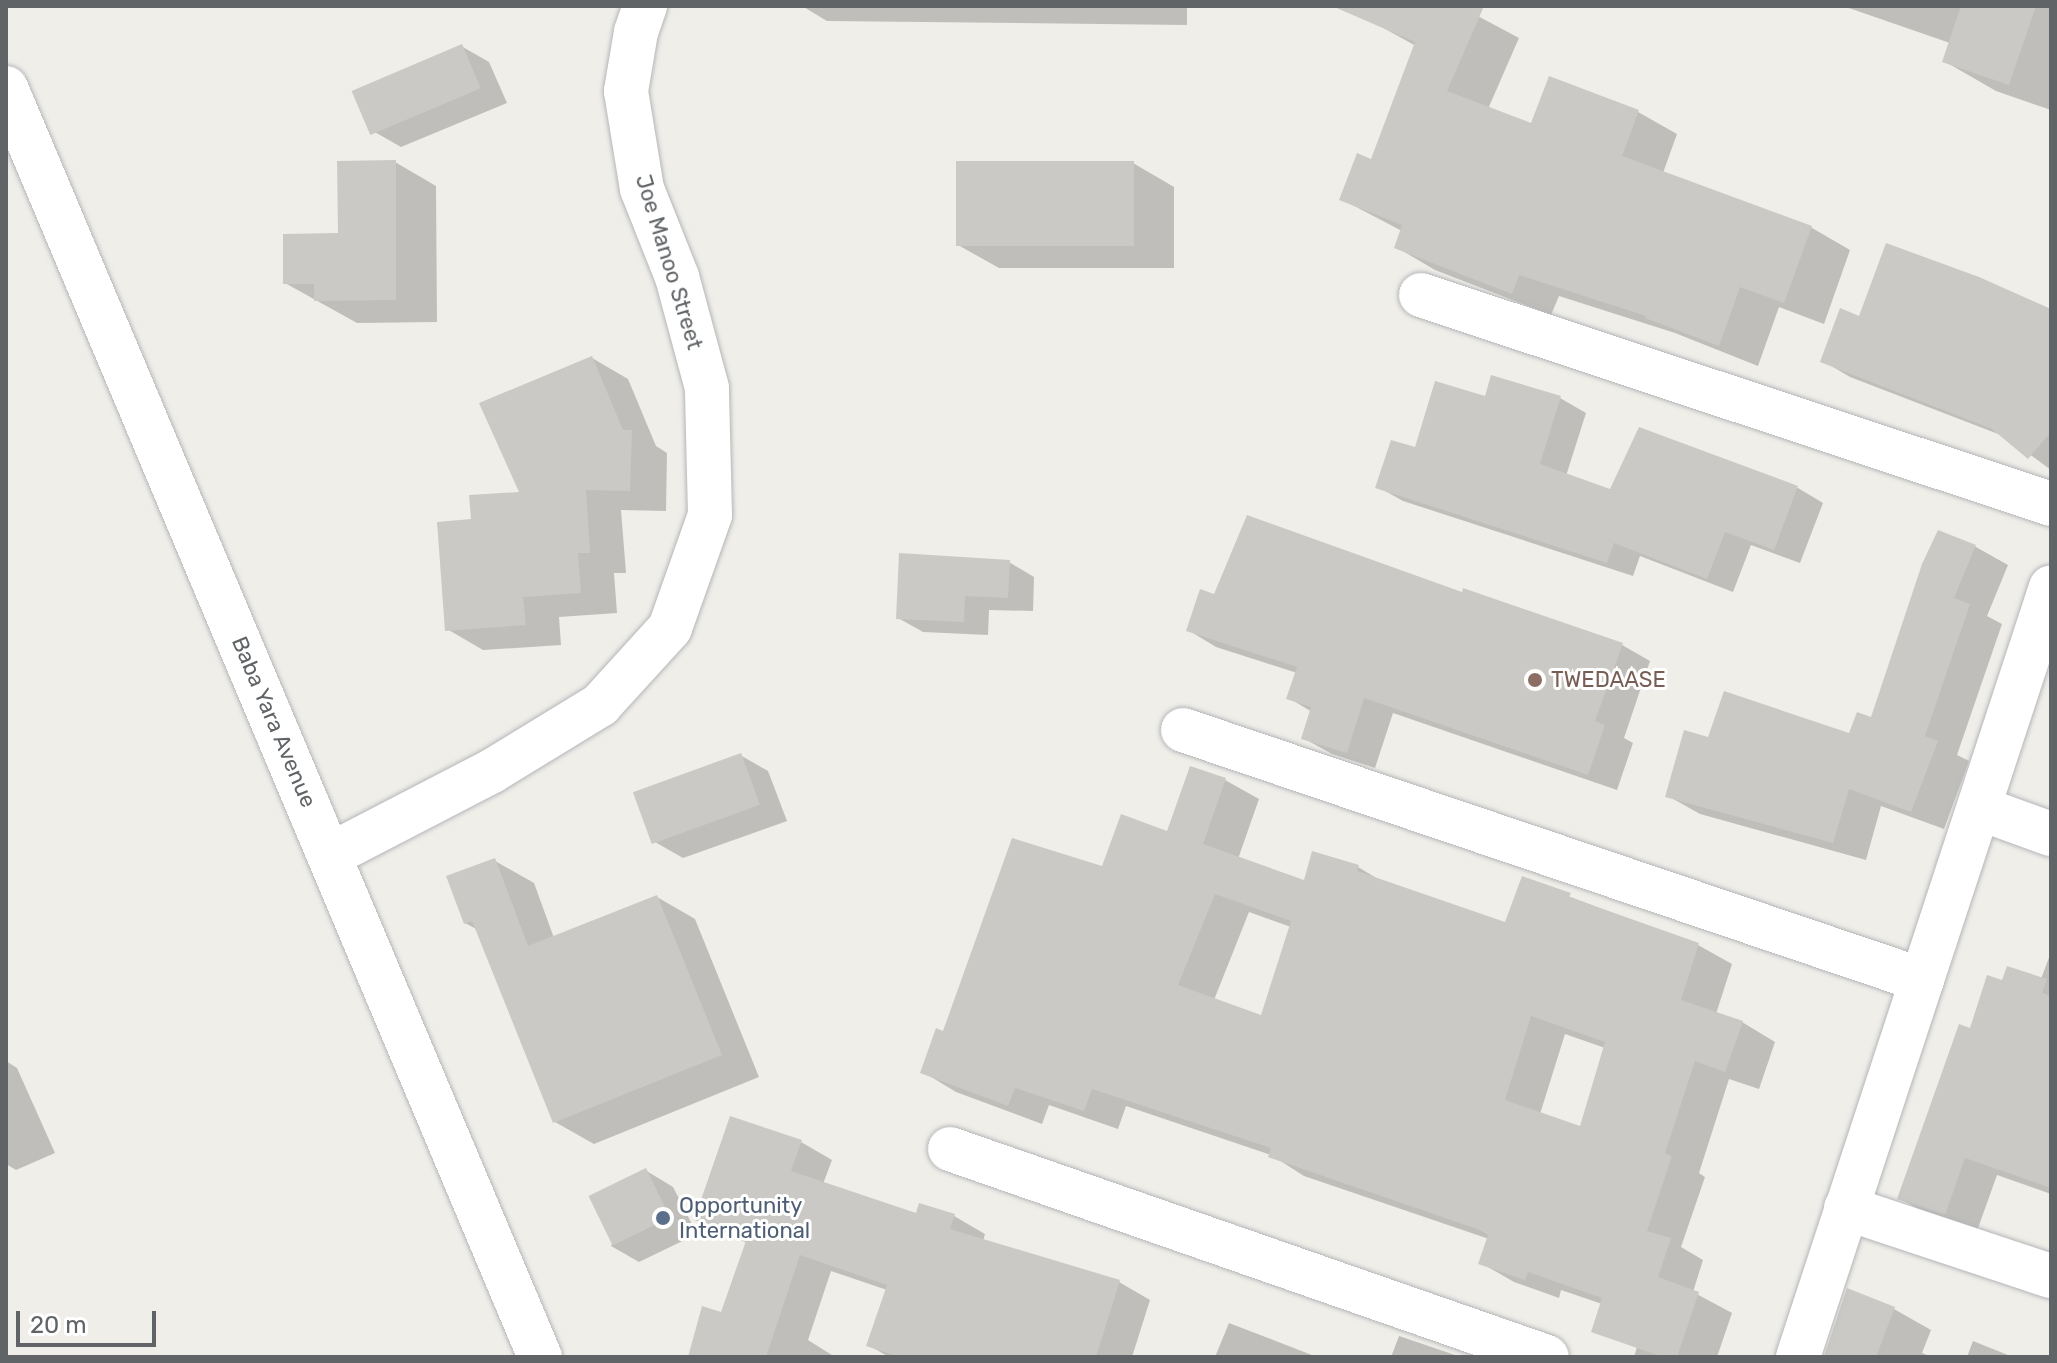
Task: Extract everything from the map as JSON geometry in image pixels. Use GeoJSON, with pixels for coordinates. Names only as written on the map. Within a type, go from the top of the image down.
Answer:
{"type":"FeatureCollection","features":[{"type":"Feature","properties":{"kind":"street","name":"Joe Manoo Street"},"geometry":{"type":"LineString","coordinates":[[330,855],[492,771],[600,705],[670,628],[710,515],[707,388],[677,277],[642,189],[628,105],[629,76],[645,6]]}},
{"type":"Feature","properties":{"kind":"street","name":"Baba Yara Avenue"},"geometry":{"type":"LineString","coordinates":[[6,88],[330,855],[534,1355]]}},
{"type":"Feature","properties":{"kind":"street"},"geometry":{"type":"LineString","coordinates":[[1421,295],[2051,504]]}},
{"type":"Feature","properties":{"kind":"street"},"geometry":{"type":"LineString","coordinates":[[1798,1357],[2051,587]]}},
{"type":"Feature","properties":{"kind":"street"},"geometry":{"type":"LineString","coordinates":[[1183,730],[1922,980]]}},
{"type":"Feature","properties":{"kind":"street"},"geometry":{"type":"LineString","coordinates":[[1979,808],[2051,834]]}},
{"type":"Feature","properties":{"kind":"street"},"geometry":{"type":"LineString","coordinates":[[950,1149],[1547,1357]]}},
{"type":"Feature","properties":{"kind":"street"},"geometry":{"type":"LineString","coordinates":[[1846,1208],[2051,1276]]}},
{"type":"Feature","properties":{"kind":"building"},"geometry":{"type":"Polygon","coordinates":[[[1332,6],[1484,6],[1447,91],[1531,123],[1549,76],[1639,110],[1622,156],[1812,226],[1784,303],[1740,287],[1719,346],[1646,316],[1519,275],[1512,294],[1394,248],[1402,225],[1339,200],[1357,153],[1371,159],[1415,42],[1332,6]]]}},
{"type":"Feature","properties":{"kind":"building"},"geometry":{"type":"Polygon","coordinates":[[[1961,6],[2036,6],[2009,85],[1942,62],[1961,6]]]}},
{"type":"Feature","properties":{"kind":"building"},"geometry":{"type":"Polygon","coordinates":[[[462,44],[481,88],[370,135],[352,91],[462,44]]]}},
{"type":"Feature","properties":{"kind":"building"},"geometry":{"type":"Polygon","coordinates":[[[396,160],[396,300],[314,301],[314,284],[283,284],[283,234],[338,233],[337,161],[396,160]]]}},
{"type":"Feature","properties":{"kind":"building"},"geometry":{"type":"Polygon","coordinates":[[[956,161],[1134,161],[1134,246],[956,246],[956,161]]]}},
{"type":"Feature","properties":{"kind":"building"},"geometry":{"type":"Polygon","coordinates":[[[1886,243],[1979,277],[2051,309],[2051,432],[2028,459],[1992,429],[1820,362],[1840,308],[1859,316],[1886,243]]]}},
{"type":"Feature","properties":{"kind":"building"},"geometry":{"type":"Polygon","coordinates":[[[592,356],[623,430],[632,430],[630,491],[586,490],[590,553],[578,553],[581,593],[523,597],[526,625],[445,631],[437,522],[471,519],[469,495],[519,492],[479,403],[592,356]]]}},
{"type":"Feature","properties":{"kind":"building"},"geometry":{"type":"Polygon","coordinates":[[[1491,375],[1561,396],[1540,464],[1610,489],[1639,427],[1798,486],[1774,550],[1725,532],[1707,579],[1614,543],[1607,563],[1375,488],[1391,440],[1415,447],[1435,381],[1485,396],[1491,375]]]}},
{"type":"Feature","properties":{"kind":"building"},"geometry":{"type":"Polygon","coordinates":[[[1247,515],[1462,592],[1463,588],[1623,643],[1595,721],[1605,725],[1588,775],[1364,698],[1347,753],[1301,739],[1311,707],[1286,699],[1297,667],[1186,631],[1200,589],[1214,594],[1247,515]]]}},
{"type":"Feature","properties":{"kind":"building"},"geometry":{"type":"Polygon","coordinates":[[[1938,530],[1976,545],[1954,598],[1970,604],[1925,736],[1938,741],[1911,812],[1849,789],[1833,843],[1665,797],[1684,730],[1708,737],[1724,691],[1849,733],[1857,712],[1871,717],[1922,564],[1938,530]]]}},
{"type":"Feature","properties":{"kind":"building"},"geometry":{"type":"Polygon","coordinates":[[[899,553],[1010,560],[1008,598],[965,596],[964,622],[896,619],[899,553]]]}},
{"type":"Feature","properties":{"kind":"building"},"geometry":{"type":"Polygon","coordinates":[[[741,753],[760,805],[652,844],[633,792],[741,753]]]}},
{"type":"Feature","properties":{"kind":"building"},"geometry":{"type":"Polygon","coordinates":[[[1190,766],[1226,778],[1203,844],[1304,880],[1312,851],[1359,865],[1357,871],[1505,922],[1522,876],[1571,893],[1569,897],[1699,943],[1681,1000],[1743,1021],[1725,1072],[1695,1061],[1665,1153],[1672,1156],[1647,1231],[1671,1238],[1658,1277],[1699,1292],[1677,1357],[1663,1357],[1591,1332],[1602,1298],[1528,1272],[1525,1280],[1478,1264],[1488,1235],[1480,1230],[1268,1157],[1271,1148],[1092,1089],[1084,1111],[1015,1088],[1008,1106],[920,1073],[936,1028],[943,1031],[1012,838],[1102,866],[1121,814],[1167,831],[1190,766]],[[1215,894],[1178,985],[1261,1015],[1291,921],[1215,894]],[[1531,1016],[1505,1100],[1580,1126],[1605,1042],[1531,1016]]]}},
{"type":"Feature","properties":{"kind":"building"},"geometry":{"type":"Polygon","coordinates":[[[495,858],[528,946],[657,895],[722,1055],[553,1123],[472,921],[464,924],[446,876],[495,858]]]}},
{"type":"Feature","properties":{"kind":"building"},"geometry":{"type":"Polygon","coordinates":[[[2007,966],[2047,979],[2042,993],[2051,996],[2051,1188],[1965,1158],[1945,1215],[1897,1199],[1959,1024],[1970,1028],[1987,975],[2002,980],[2007,966]]]}},
{"type":"Feature","properties":{"kind":"building"},"geometry":{"type":"Polygon","coordinates":[[[730,1116],[802,1140],[791,1171],[916,1213],[919,1203],[955,1214],[950,1229],[1120,1280],[1096,1357],[899,1357],[866,1346],[887,1285],[800,1255],[766,1357],[688,1357],[702,1306],[721,1312],[747,1238],[694,1220],[730,1116]]]}},
{"type":"Feature","properties":{"kind":"building"},"geometry":{"type":"Polygon","coordinates":[[[646,1168],[670,1217],[613,1245],[588,1196],[646,1168]]]}},
{"type":"Feature","properties":{"kind":"building"},"geometry":{"type":"Polygon","coordinates":[[[1847,1288],[1895,1307],[1876,1357],[1824,1357],[1847,1288]]]}},
{"type":"Feature","properties":{"kind":"place","name":"TWEDAASE"},"geometry":{"type":"Point","coordinates":[1535,680]}},
{"type":"Feature","properties":{"kind":"place","name":"Opportunity International"},"geometry":{"type":"Point","coordinates":[663,1218]}}]}
